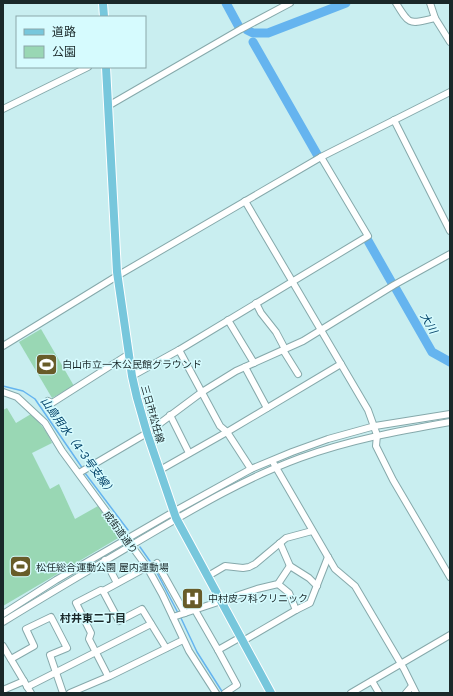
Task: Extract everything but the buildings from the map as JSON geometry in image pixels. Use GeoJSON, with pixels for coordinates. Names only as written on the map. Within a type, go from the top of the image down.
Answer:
{"type":"FeatureCollection","features":[{"type":"Feature","properties":{"kind":"main road"},"geometry":{"type":"LineString","coordinates":[[103,3],[104,16]]}},
{"type":"Feature","properties":{"kind":"main road","name":"三日市松任線"},"geometry":{"type":"LineString","coordinates":[[106,68],[118,276],[132,376],[147,433],[176,515],[271,693]]}},
{"type":"Feature","properties":{"kind":"street"},"geometry":{"type":"LineString","coordinates":[[108,106],[241,29],[290,3]]}},
{"type":"Feature","properties":{"kind":"street"},"geometry":{"type":"LineString","coordinates":[[396,3],[407,21],[411,23],[435,18]]}},
{"type":"Feature","properties":{"kind":"street"},"geometry":{"type":"LineString","coordinates":[[430,3],[435,18],[450,42]]}},
{"type":"Feature","properties":{"kind":"street"},"geometry":{"type":"LineString","coordinates":[[3,109],[86,68]]}},
{"type":"Feature","properties":{"kind":"street"},"geometry":{"type":"LineString","coordinates":[[3,346],[118,276],[321,157],[450,92]]}},
{"type":"Feature","properties":{"kind":"street"},"geometry":{"type":"LineString","coordinates":[[394,120],[450,231]]}},
{"type":"Feature","properties":{"kind":"street"},"geometry":{"type":"LineString","coordinates":[[132,376],[294,282],[368,236],[321,157]]}},
{"type":"Feature","properties":{"kind":"street"},"geometry":{"type":"LineString","coordinates":[[245,201],[368,410],[378,435],[376,446],[450,577]]}},
{"type":"Feature","properties":{"kind":"street"},"geometry":{"type":"LineString","coordinates":[[82,471],[147,433],[202,392],[236,371],[284,350],[322,330],[394,285],[450,254]]}},
{"type":"Feature","properties":{"kind":"street"},"geometry":{"type":"LineString","coordinates":[[256,304],[276,332],[284,350],[298,374]]}},
{"type":"Feature","properties":{"kind":"street"},"geometry":{"type":"LineString","coordinates":[[228,320],[254,363]]}},
{"type":"Feature","properties":{"kind":"street"},"geometry":{"type":"LineString","coordinates":[[179,350],[220,426],[227,432],[251,469]]}},
{"type":"Feature","properties":{"kind":"street"},"geometry":{"type":"LineString","coordinates":[[48,401],[52,403],[129,354]]}},
{"type":"Feature","properties":{"kind":"street"},"geometry":{"type":"LineString","coordinates":[[160,470],[341,364]]}},
{"type":"Feature","properties":{"kind":"street"},"geometry":{"type":"LineString","coordinates":[[246,367],[267,408]]}},
{"type":"Feature","properties":{"kind":"street","name":"成街道通り"},"geometry":{"type":"LineString","coordinates":[[3,392],[17,397],[45,423],[62,451],[82,471],[126,540],[151,566],[162,594],[179,615],[184,640],[189,651],[216,693]]}},
{"type":"Feature","properties":{"kind":"street"},"geometry":{"type":"LineString","coordinates":[[3,622],[61,586],[131,546],[176,515],[251,469],[328,439],[375,426],[450,414]]}},
{"type":"Feature","properties":{"kind":"street"},"geometry":{"type":"LineString","coordinates":[[170,415],[189,453]]}},
{"type":"Feature","properties":{"kind":"street"},"geometry":{"type":"LineString","coordinates":[[3,614],[56,580],[126,540],[276,468],[344,444],[378,435],[450,422]]}},
{"type":"Feature","properties":{"kind":"street"},"geometry":{"type":"LineString","coordinates":[[272,460],[335,569],[355,586],[416,693]]}},
{"type":"Feature","properties":{"kind":"street"},"geometry":{"type":"LineString","coordinates":[[208,576],[225,566],[243,568],[249,567],[255,564],[286,538],[312,531]]}},
{"type":"Feature","properties":{"kind":"street"},"geometry":{"type":"LineString","coordinates":[[280,543],[290,566],[309,578],[317,586]]}},
{"type":"Feature","properties":{"kind":"street"},"geometry":{"type":"LineString","coordinates":[[218,650],[310,603],[328,557]]}},
{"type":"Feature","properties":{"kind":"street"},"geometry":{"type":"LineString","coordinates":[[105,560],[117,583]]}},
{"type":"Feature","properties":{"kind":"street"},"geometry":{"type":"LineString","coordinates":[[108,676],[89,639],[91,633],[76,603],[100,590],[103,591],[157,564],[179,615],[278,584],[290,566]]}},
{"type":"Feature","properties":{"kind":"street"},"geometry":{"type":"LineString","coordinates":[[278,584],[289,593],[296,610]]}},
{"type":"Feature","properties":{"kind":"street"},"geometry":{"type":"LineString","coordinates":[[103,591],[119,621],[142,609],[166,648]]}},
{"type":"Feature","properties":{"kind":"street"},"geometry":{"type":"LineString","coordinates":[[196,610],[237,685],[226,692]]}},
{"type":"Feature","properties":{"kind":"street"},"geometry":{"type":"LineString","coordinates":[[11,659],[34,646],[26,629],[51,617],[67,648],[50,655],[63,693]]}},
{"type":"Feature","properties":{"kind":"street"},"geometry":{"type":"LineString","coordinates":[[3,690],[26,684],[55,672],[151,624]]}},
{"type":"Feature","properties":{"kind":"street"},"geometry":{"type":"LineString","coordinates":[[351,693],[450,635]]}},
{"type":"Feature","properties":{"kind":"street"},"geometry":{"type":"LineString","coordinates":[[70,693],[184,640]]}},
{"type":"Feature","properties":{"kind":"street"},"geometry":{"type":"LineString","coordinates":[[3,646],[31,693]]}},
{"type":"Feature","properties":{"kind":"street"},"geometry":{"type":"LineString","coordinates":[[372,681],[379,693]]}},
{"type":"Feature","properties":{"kind":"street"},"geometry":{"type":"LineString","coordinates":[[406,693],[412,686]]}},
{"type":"Feature","properties":{"kind":"green space","name":"白山市立一木公民館グラウンド"},"geometry":{"type":"Polygon","coordinates":[[[41,329],[74,386],[52,398],[19,342],[41,329]]]}},
{"type":"Feature","properties":{"kind":"green space"},"geometry":{"type":"Polygon","coordinates":[[[7,408],[16,423],[31,414],[48,435],[52,443],[32,453],[50,489],[59,484],[75,519],[98,506],[120,537],[3,606],[3,410],[7,408]]]}},
{"type":"Feature","properties":{"kind":"waterway"},"geometry":{"type":"LineString","coordinates":[[226,3],[239,27]]}},
{"type":"Feature","properties":{"kind":"waterway"},"geometry":{"type":"LineString","coordinates":[[247,30],[253,33],[268,33],[346,3]]}},
{"type":"Feature","properties":{"kind":"waterway"},"geometry":{"type":"LineString","coordinates":[[253,42],[318,156]]}},
{"type":"Feature","properties":{"kind":"waterway","name":"大川"},"geometry":{"type":"LineString","coordinates":[[367,239],[392,283]]}},
{"type":"Feature","properties":{"kind":"waterway","name":"大川"},"geometry":{"type":"LineString","coordinates":[[396,289],[432,352],[450,362]]}},
{"type":"Feature","properties":{"kind":"waterway","name":"山島用水（4-3号支線）"},"geometry":{"type":"LineString","coordinates":[[3,386],[23,391],[35,399],[83,469]]}},
{"type":"Feature","properties":{"kind":"waterway","name":"山島用水（4-3号支線）"},"geometry":{"type":"LineString","coordinates":[[85,473],[128,530]]}},
{"type":"Feature","properties":{"kind":"waterway","name":"山島用水（4-3号支線）"},"geometry":{"type":"LineString","coordinates":[[140,547],[152,564]]}},
{"type":"Feature","properties":{"kind":"waterway","name":"山島用水（4-3号支線）"},"geometry":{"type":"LineString","coordinates":[[154,567],[178,613]]}},
{"type":"Feature","properties":{"kind":"waterway","name":"山島用水（4-3号支線）"},"geometry":{"type":"LineString","coordinates":[[180,616],[197,652],[223,693]]}},
{"type":"Feature","properties":{"kind":"place","name":"白山市立一木公民館グラウンド"},"geometry":{"type":"Point","coordinates":[47,364]}},
{"type":"Feature","properties":{"kind":"place","name":"松任総合運動公園 屋内運動場"},"geometry":{"type":"Point","coordinates":[21,567]}},
{"type":"Feature","properties":{"kind":"place","name":"中村皮フ科クリニック"},"geometry":{"type":"Point","coordinates":[192,598]}},
{"type":"Feature","properties":{"kind":"district","name":"村井東二丁目"},"geometry":{"type":"Point","coordinates":[93,618]}}]}
